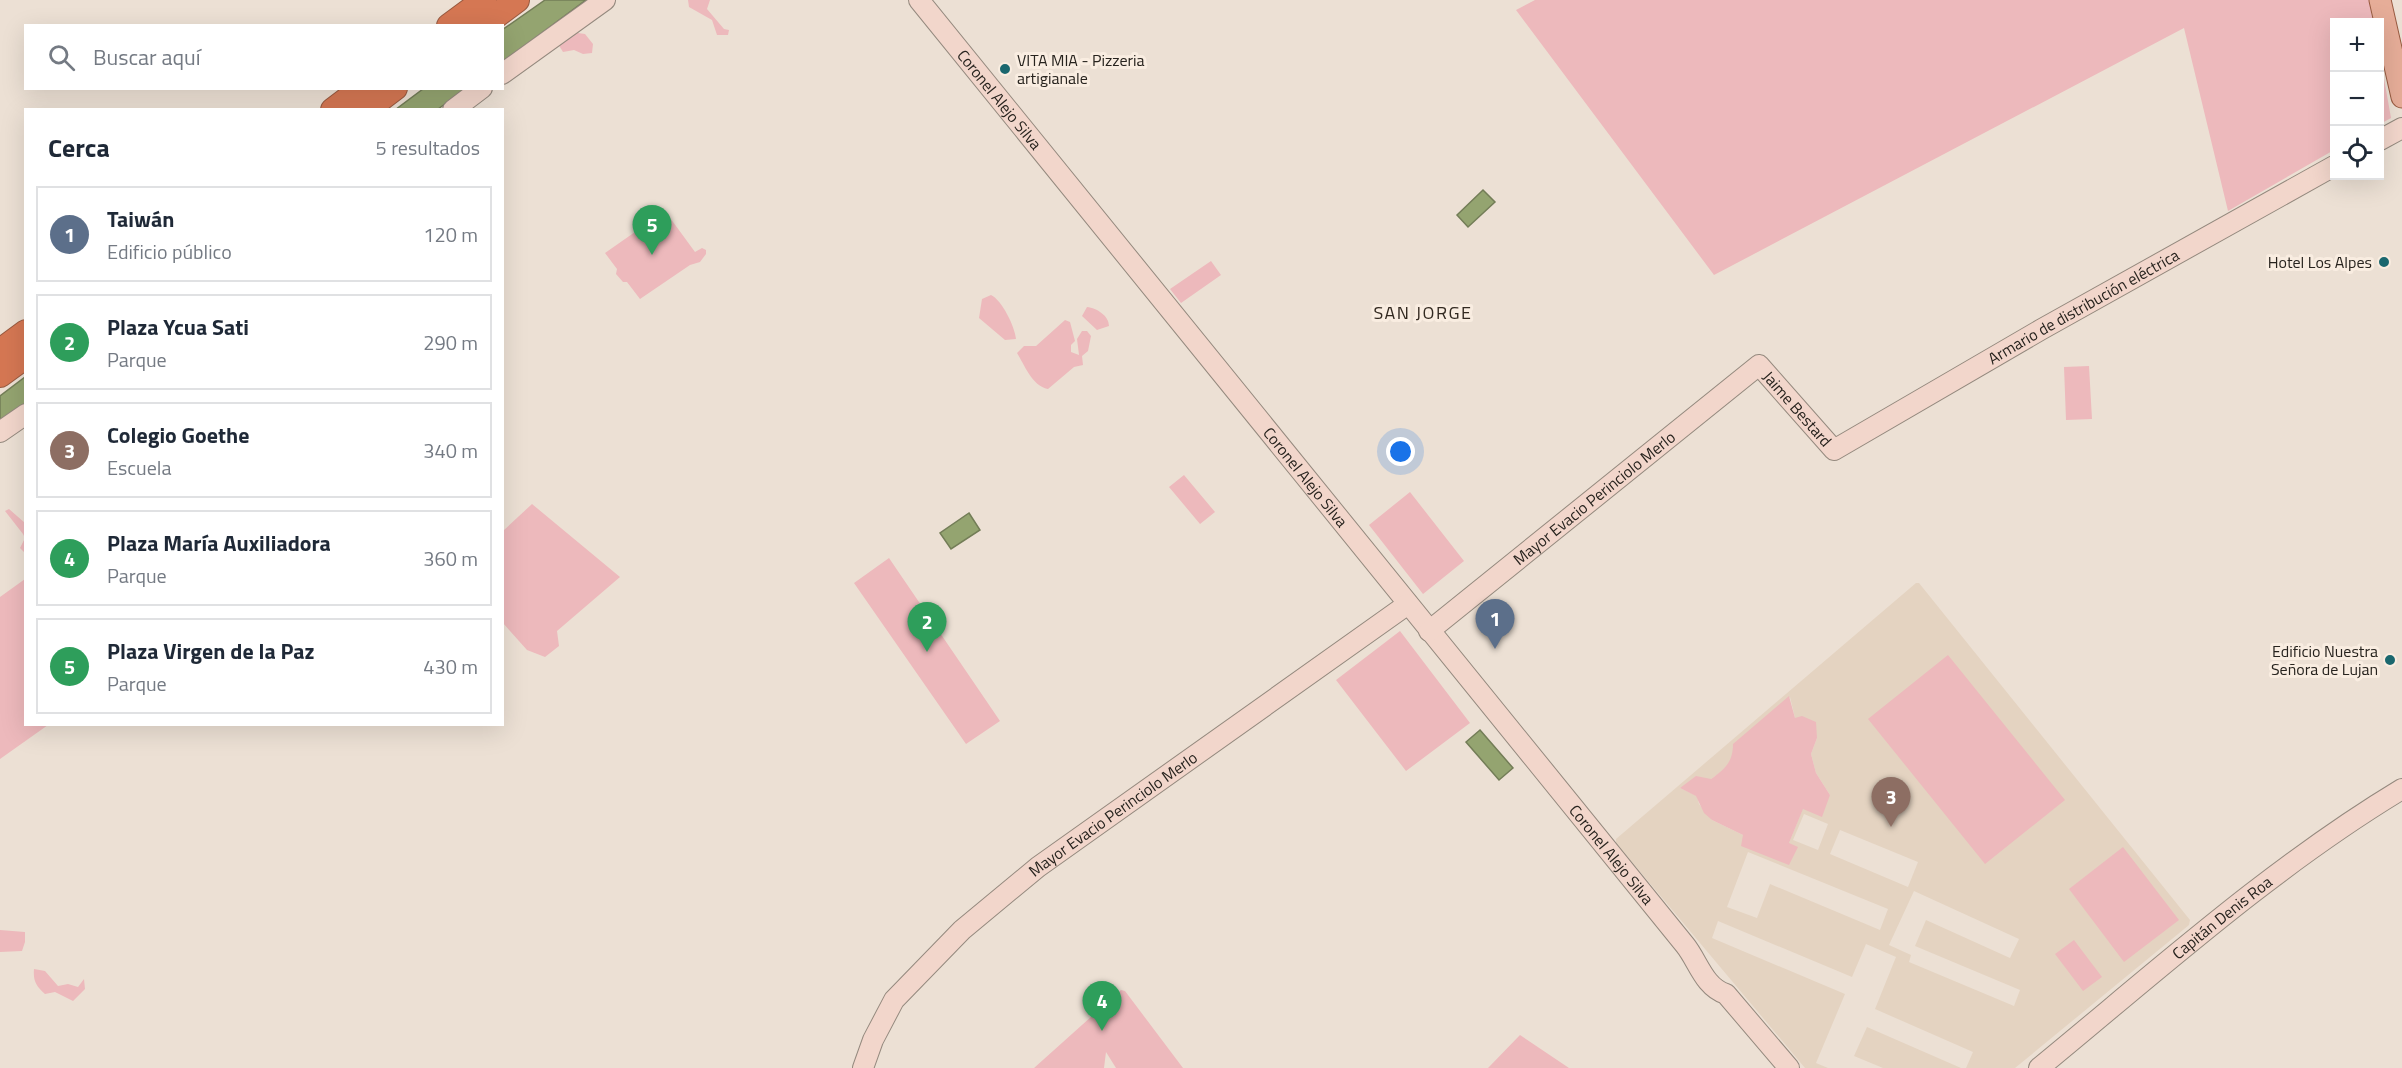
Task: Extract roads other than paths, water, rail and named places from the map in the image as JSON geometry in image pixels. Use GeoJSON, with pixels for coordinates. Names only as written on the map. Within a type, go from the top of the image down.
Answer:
{"type":"FeatureCollection","features":[{"type":"Feature","properties":{"kind":"highway"},"geometry":{"type":"LineString","coordinates":[[452,24],[484,0]]}},
{"type":"Feature","properties":{"kind":"highway"},"geometry":{"type":"LineString","coordinates":[[485,24],[517,0]]}},
{"type":"Feature","properties":{"kind":"highway"},"geometry":{"type":"LineString","coordinates":[[336,108],[359,90]]}},
{"type":"Feature","properties":{"kind":"highway"},"geometry":{"type":"LineString","coordinates":[[369,108],[392,90]]}},
{"type":"Feature","properties":{"kind":"highway"},"geometry":{"type":"LineString","coordinates":[[0,351],[24,333]]}},
{"type":"Feature","properties":{"kind":"highway"},"geometry":{"type":"LineString","coordinates":[[0,375],[24,357]]}},
{"type":"Feature","properties":{"kind":"main road"},"geometry":{"type":"LineString","coordinates":[[504,73],[606,0]]}},
{"type":"Feature","properties":{"kind":"main road","name":"Coronel Alejo Silva"},"geometry":{"type":"LineString","coordinates":[[919,0],[1691,953],[1700,956],[1726,985],[1726,994],[1789,1068]]}},
{"type":"Feature","properties":{"kind":"main road"},"geometry":{"type":"LineString","coordinates":[[2380,0],[2402,97]]}},
{"type":"Feature","properties":{"kind":"main road"},"geometry":{"type":"LineString","coordinates":[[456,108],[479,90]]}},
{"type":"Feature","properties":{"kind":"main road"},"geometry":{"type":"LineString","coordinates":[[2384,137],[2402,128]]}},
{"type":"Feature","properties":{"kind":"main road","name":"Armario de distribución eléctrica"},"geometry":{"type":"LineString","coordinates":[[1834,450],[2032,334],[2330,168]]}},
{"type":"Feature","properties":{"kind":"main road","name":"Mayor Evacio Perinciolo Merlo"},"geometry":{"type":"LineString","coordinates":[[1429,631],[1760,365]]}},
{"type":"Feature","properties":{"kind":"main road","name":"Jaime Bestard"},"geometry":{"type":"LineString","coordinates":[[1760,365],[1834,450]]}},
{"type":"Feature","properties":{"kind":"main road"},"geometry":{"type":"LineString","coordinates":[[0,432],[24,415]]}},
{"type":"Feature","properties":{"kind":"main road","name":"Mayor Evacio Perinciolo Merlo"},"geometry":{"type":"LineString","coordinates":[[863,1068],[873,1040],[894,1000],[962,930],[1038,867],[1408,604]]}},
{"type":"Feature","properties":{"kind":"main road","name":"Capitán Denis Roa"},"geometry":{"type":"LineString","coordinates":[[2045,1063],[2191,942],[2318,843],[2402,789]]}},
{"type":"Feature","properties":{"kind":"place","name":"VITA MIA - Pizzeria artigianale"},"geometry":{"type":"Point","coordinates":[1005,69]}},
{"type":"Feature","properties":{"kind":"place","name":"Plaza Virgen de la Paz"},"geometry":{"type":"Point","coordinates":[652,255]}},
{"type":"Feature","properties":{"kind":"place","name":"Hotel Los Alpes"},"geometry":{"type":"Point","coordinates":[2384,262]}},
{"type":"Feature","properties":{"kind":"place","name":"Taiwán"},"geometry":{"type":"Point","coordinates":[1495,649]}},
{"type":"Feature","properties":{"kind":"place","name":"Plaza Ycua Sati"},"geometry":{"type":"Point","coordinates":[927,652]}},
{"type":"Feature","properties":{"kind":"place","name":"Edificio Nuestra Señora de Lujan"},"geometry":{"type":"Point","coordinates":[2390,660]}},
{"type":"Feature","properties":{"kind":"place","name":"Colegio Goethe"},"geometry":{"type":"Point","coordinates":[1891,827]}},
{"type":"Feature","properties":{"kind":"place","name":"Plaza María Auxiliadora"},"geometry":{"type":"Point","coordinates":[1102,1031]}},
{"type":"Feature","properties":{"kind":"district","name":"SAN JORGE"},"geometry":{"type":"Point","coordinates":[1423,312]}}]}
